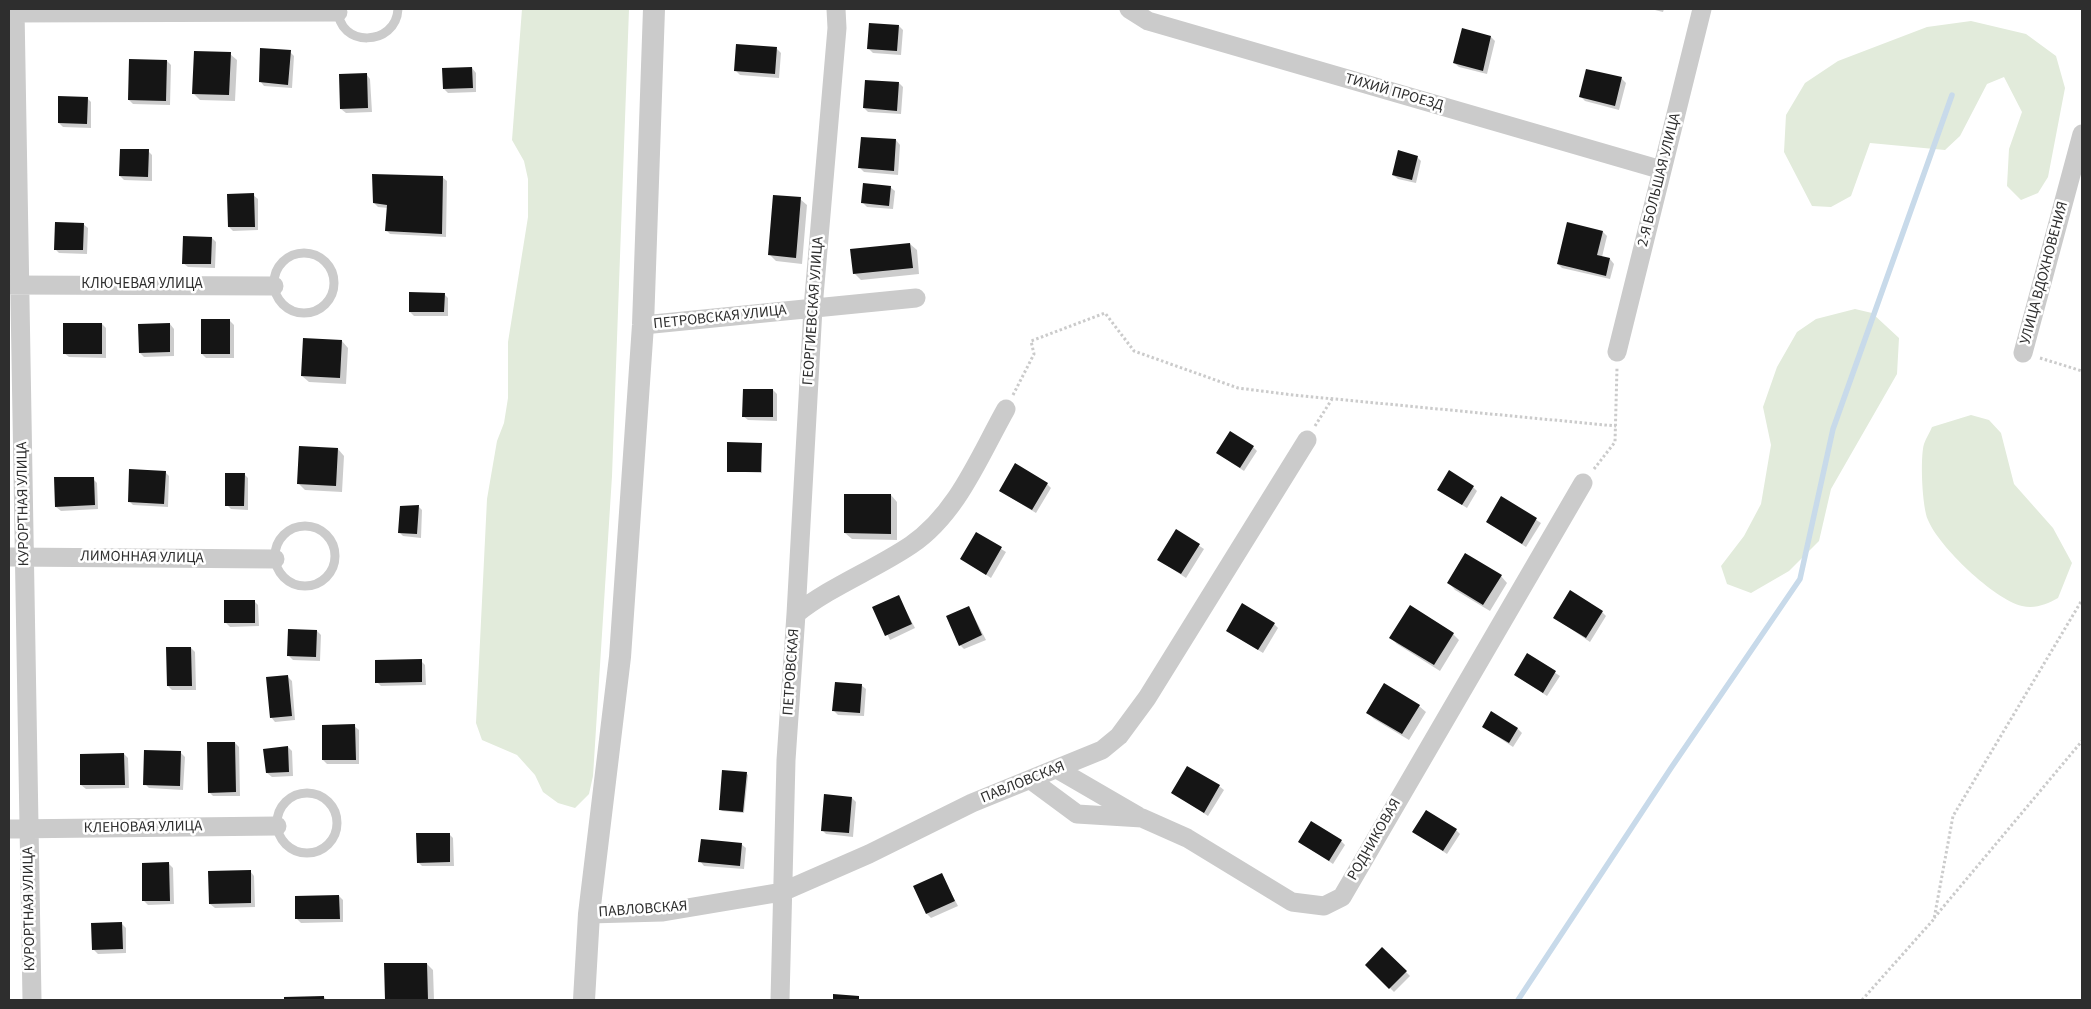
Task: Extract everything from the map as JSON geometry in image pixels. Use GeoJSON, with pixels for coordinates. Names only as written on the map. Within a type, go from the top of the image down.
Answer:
{"type":"FeatureCollection","features":[{"type":"Feature","properties":{"kind":"street"},"geometry":{"type":"LineString","coordinates":[[584,1000],[589,914],[620,657],[643,325],[654,9]]}},
{"type":"Feature","properties":{"kind":"street","name":"ГЕОРГИЕВСКАЯ УЛИЦА"},"geometry":{"type":"LineString","coordinates":[[796,614],[813,308],[837,28],[836,9]]}},
{"type":"Feature","properties":{"kind":"street","name":"ТИХИЙ ПРОЕЗД"},"geometry":{"type":"LineString","coordinates":[[1129,9],[1148,21],[1662,170]]}},
{"type":"Feature","properties":{"kind":"street","name":"2-Я БОЛЬШАЯ УЛИЦА"},"geometry":{"type":"LineString","coordinates":[[1617,352],[1702,9]]}},
{"type":"Feature","properties":{"kind":"street"},"geometry":{"type":"LineString","coordinates":[[13,12],[338,10]]}},
{"type":"Feature","properties":{"kind":"street","name":"КУРОРТНАЯ УЛИЦА"},"geometry":{"type":"LineString","coordinates":[[13,12],[17,557],[29,829],[32,1000]]}},
{"type":"Feature","properties":{"kind":"street","name":"УЛИЦА ВДОХНОВЕНИЯ"},"geometry":{"type":"LineString","coordinates":[[2024,354],[2082,134]]}},
{"type":"Feature","properties":{"kind":"street","name":"КЛЮЧЕВАЯ УЛИЦА"},"geometry":{"type":"LineString","coordinates":[[14,285],[274,286]]}},
{"type":"Feature","properties":{"kind":"street","name":"ПЕТРОВСКАЯ УЛИЦА"},"geometry":{"type":"LineString","coordinates":[[643,325],[916,298]]}},
{"type":"Feature","properties":{"kind":"street","name":"ПЕТРОВСКАЯ"},"geometry":{"type":"LineString","coordinates":[[780,1000],[786,760],[796,614],[812,601],[912,545],[949,510],[1006,410]]}},
{"type":"Feature","properties":{"kind":"street","name":"ПАВЛОВСКАЯ"},"geometry":{"type":"LineString","coordinates":[[589,914],[663,912],[782,892],[869,854],[972,803],[1102,750],[1119,736],[1147,698],[1307,440]]}},
{"type":"Feature","properties":{"kind":"street","name":"РОДНИКОВАЯ"},"geometry":{"type":"LineString","coordinates":[[1031,780],[1077,814],[1142,818],[1187,838],[1292,902],[1324,906],[1342,897],[1583,484]]}},
{"type":"Feature","properties":{"kind":"street","name":"ЛИМОННАЯ УЛИЦА"},"geometry":{"type":"LineString","coordinates":[[17,557],[275,559]]}},
{"type":"Feature","properties":{"kind":"street"},"geometry":{"type":"LineString","coordinates":[[1057,769],[1142,818]]}},
{"type":"Feature","properties":{"kind":"street","name":"КЛЕНОВАЯ УЛИЦА"},"geometry":{"type":"LineString","coordinates":[[9,829],[277,826]]}},
{"type":"Feature","properties":{"kind":"lane"},"geometry":{"type":"LineString","coordinates":[[338,10],[346,29],[353,35],[371,39],[388,31],[394,24],[398,9]]}},
{"type":"Feature","properties":{"kind":"lane"},"geometry":{"type":"LineString","coordinates":[[306,253],[321,258],[332,270],[334,280],[331,298],[317,311],[308,313],[298,313],[282,304],[274,286],[279,266],[296,254],[306,253]]}},
{"type":"Feature","properties":{"kind":"lane"},"geometry":{"type":"LineString","coordinates":[[302,526],[311,526],[328,536],[335,553],[330,573],[314,585],[293,584],[281,574],[275,559],[279,541],[285,534],[302,526]]}},
{"type":"Feature","properties":{"kind":"lane"},"geometry":{"type":"LineString","coordinates":[[309,793],[319,795],[328,801],[337,820],[333,838],[319,850],[310,853],[301,852],[284,843],[277,826],[278,816],[285,802],[298,794],[309,793]]}},
{"type":"Feature","properties":{"kind":"path"},"geometry":{"type":"LineString","coordinates":[[1006,410],[1034,354],[1031,341],[1105,313],[1134,352],[1238,388],[1332,399],[1616,426]]}},
{"type":"Feature","properties":{"kind":"path"},"geometry":{"type":"LineString","coordinates":[[1583,484],[1615,442],[1617,352]]}},
{"type":"Feature","properties":{"kind":"path"},"geometry":{"type":"LineString","coordinates":[[2024,354],[2082,371]]}},
{"type":"Feature","properties":{"kind":"path"},"geometry":{"type":"LineString","coordinates":[[1307,440],[1332,399]]}},
{"type":"Feature","properties":{"kind":"path"},"geometry":{"type":"LineString","coordinates":[[1934,919],[1954,816],[2082,600]]}},
{"type":"Feature","properties":{"kind":"path"},"geometry":{"type":"LineString","coordinates":[[1862,1000],[1934,919],[2082,741]]}},
{"type":"Feature","properties":{"kind":"green space"},"geometry":{"type":"Polygon","coordinates":[[[522,9],[629,9],[612,476],[593,776],[589,794],[575,808],[558,803],[543,792],[535,775],[517,755],[482,740],[476,723],[487,499],[497,441],[504,423],[508,398],[508,342],[528,217],[528,179],[524,161],[512,140],[522,9]]]}},
{"type":"Feature","properties":{"kind":"green space"},"geometry":{"type":"Polygon","coordinates":[[[1971,21],[2026,34],[2056,56],[2065,88],[2048,177],[2038,193],[2021,200],[2007,186],[2009,149],[2022,112],[2004,77],[1987,84],[1960,136],[1945,150],[1870,143],[1851,196],[1831,207],[1812,206],[1784,152],[1786,115],[1805,83],[1838,61],[1927,27],[1971,21]]]}},
{"type":"Feature","properties":{"kind":"green space"},"geometry":{"type":"Polygon","coordinates":[[[1855,309],[1872,313],[1899,338],[1897,374],[1831,489],[1819,541],[1789,571],[1751,593],[1727,584],[1721,566],[1744,536],[1761,504],[1771,445],[1763,407],[1777,367],[1797,332],[1816,319],[1855,309]]]}},
{"type":"Feature","properties":{"kind":"green space"},"geometry":{"type":"Polygon","coordinates":[[[1971,415],[1989,420],[2001,433],[2014,484],[2053,528],[2072,563],[2058,598],[2045,604],[2032,607],[2022,606],[2010,601],[1983,583],[1943,544],[1928,520],[1922,482],[1922,460],[1925,442],[1932,427],[1971,415]]]}},
{"type":"Feature","properties":{"kind":"building"},"geometry":{"type":"Polygon","coordinates":[[[869,23],[899,25],[897,51],[867,49],[869,23]]]}},
{"type":"Feature","properties":{"kind":"building"},"geometry":{"type":"Polygon","coordinates":[[[1462,28],[1491,36],[1483,71],[1453,63],[1462,28]]]}},
{"type":"Feature","properties":{"kind":"building"},"geometry":{"type":"Polygon","coordinates":[[[736,44],[777,47],[775,74],[734,71],[736,44]]]}},
{"type":"Feature","properties":{"kind":"building"},"geometry":{"type":"Polygon","coordinates":[[[260,48],[291,50],[288,85],[259,82],[260,48]]]}},
{"type":"Feature","properties":{"kind":"building"},"geometry":{"type":"Polygon","coordinates":[[[194,51],[231,52],[229,95],[192,94],[194,51]]]}},
{"type":"Feature","properties":{"kind":"building"},"geometry":{"type":"Polygon","coordinates":[[[129,59],[167,60],[166,101],[128,100],[129,59]]]}},
{"type":"Feature","properties":{"kind":"building"},"geometry":{"type":"Polygon","coordinates":[[[472,67],[473,88],[443,89],[442,68],[472,67]]]}},
{"type":"Feature","properties":{"kind":"building"},"geometry":{"type":"Polygon","coordinates":[[[1586,69],[1622,77],[1615,106],[1579,97],[1586,69]]]}},
{"type":"Feature","properties":{"kind":"building"},"geometry":{"type":"Polygon","coordinates":[[[367,73],[368,108],[340,109],[339,74],[367,73]]]}},
{"type":"Feature","properties":{"kind":"building"},"geometry":{"type":"Polygon","coordinates":[[[865,80],[899,82],[897,111],[863,108],[865,80]]]}},
{"type":"Feature","properties":{"kind":"building"},"geometry":{"type":"Polygon","coordinates":[[[58,96],[88,97],[87,124],[58,123],[58,96]]]}},
{"type":"Feature","properties":{"kind":"building"},"geometry":{"type":"Polygon","coordinates":[[[861,137],[896,139],[894,171],[858,168],[861,137]]]}},
{"type":"Feature","properties":{"kind":"building"},"geometry":{"type":"Polygon","coordinates":[[[120,149],[149,149],[148,177],[119,176],[120,149]]]}},
{"type":"Feature","properties":{"kind":"building"},"geometry":{"type":"Polygon","coordinates":[[[1398,150],[1418,156],[1412,180],[1392,175],[1398,150]]]}},
{"type":"Feature","properties":{"kind":"building"},"geometry":{"type":"Polygon","coordinates":[[[372,174],[443,176],[442,234],[385,231],[387,205],[373,203],[372,174]]]}},
{"type":"Feature","properties":{"kind":"building"},"geometry":{"type":"Polygon","coordinates":[[[863,183],[891,186],[889,206],[861,203],[863,183]]]}},
{"type":"Feature","properties":{"kind":"building"},"geometry":{"type":"Polygon","coordinates":[[[254,193],[255,227],[228,227],[227,194],[254,193]]]}},
{"type":"Feature","properties":{"kind":"building"},"geometry":{"type":"Polygon","coordinates":[[[773,195],[801,197],[796,258],[768,255],[773,195]]]}},
{"type":"Feature","properties":{"kind":"building"},"geometry":{"type":"Polygon","coordinates":[[[55,222],[84,223],[83,250],[54,250],[55,222]]]}},
{"type":"Feature","properties":{"kind":"building"},"geometry":{"type":"Polygon","coordinates":[[[1567,222],[1603,231],[1597,255],[1610,258],[1606,276],[1557,264],[1567,222]]]}},
{"type":"Feature","properties":{"kind":"building"},"geometry":{"type":"Polygon","coordinates":[[[183,236],[212,237],[211,264],[182,264],[183,236]]]}},
{"type":"Feature","properties":{"kind":"building"},"geometry":{"type":"Polygon","coordinates":[[[910,243],[913,268],[853,274],[850,249],[910,243]]]}},
{"type":"Feature","properties":{"kind":"building"},"geometry":{"type":"Polygon","coordinates":[[[409,292],[445,293],[444,312],[409,312],[409,292]]]}},
{"type":"Feature","properties":{"kind":"building"},"geometry":{"type":"Polygon","coordinates":[[[201,319],[230,319],[230,354],[201,354],[201,319]]]}},
{"type":"Feature","properties":{"kind":"building"},"geometry":{"type":"Polygon","coordinates":[[[63,323],[102,323],[102,354],[63,354],[63,323]]]}},
{"type":"Feature","properties":{"kind":"building"},"geometry":{"type":"Polygon","coordinates":[[[170,323],[170,352],[139,353],[138,324],[170,323]]]}},
{"type":"Feature","properties":{"kind":"building"},"geometry":{"type":"Polygon","coordinates":[[[303,338],[342,340],[340,378],[301,376],[303,338]]]}},
{"type":"Feature","properties":{"kind":"building"},"geometry":{"type":"Polygon","coordinates":[[[743,389],[773,389],[773,417],[742,417],[743,389]]]}},
{"type":"Feature","properties":{"kind":"building"},"geometry":{"type":"Polygon","coordinates":[[[1230,431],[1254,446],[1240,468],[1216,453],[1230,431]]]}},
{"type":"Feature","properties":{"kind":"building"},"geometry":{"type":"Polygon","coordinates":[[[727,442],[762,443],[761,472],[727,472],[727,442]]]}},
{"type":"Feature","properties":{"kind":"building"},"geometry":{"type":"Polygon","coordinates":[[[299,446],[338,448],[336,486],[297,484],[299,446]]]}},
{"type":"Feature","properties":{"kind":"building"},"geometry":{"type":"Polygon","coordinates":[[[1015,463],[1048,483],[1032,510],[999,491],[1015,463]]]}},
{"type":"Feature","properties":{"kind":"building"},"geometry":{"type":"Polygon","coordinates":[[[129,469],[166,471],[164,504],[128,502],[129,469]]]}},
{"type":"Feature","properties":{"kind":"building"},"geometry":{"type":"Polygon","coordinates":[[[1449,470],[1474,486],[1462,505],[1437,490],[1449,470]]]}},
{"type":"Feature","properties":{"kind":"building"},"geometry":{"type":"Polygon","coordinates":[[[225,473],[245,473],[244,506],[225,506],[225,473]]]}},
{"type":"Feature","properties":{"kind":"building"},"geometry":{"type":"Polygon","coordinates":[[[54,477],[94,477],[95,505],[55,507],[54,477]]]}},
{"type":"Feature","properties":{"kind":"building"},"geometry":{"type":"Polygon","coordinates":[[[844,494],[891,494],[891,534],[844,533],[844,494]]]}},
{"type":"Feature","properties":{"kind":"building"},"geometry":{"type":"Polygon","coordinates":[[[1501,496],[1537,518],[1522,544],[1486,522],[1501,496]]]}},
{"type":"Feature","properties":{"kind":"building"},"geometry":{"type":"Polygon","coordinates":[[[419,505],[417,534],[398,533],[400,506],[419,505]]]}},
{"type":"Feature","properties":{"kind":"building"},"geometry":{"type":"Polygon","coordinates":[[[1176,529],[1200,544],[1181,574],[1157,560],[1176,529]]]}},
{"type":"Feature","properties":{"kind":"building"},"geometry":{"type":"Polygon","coordinates":[[[976,532],[1002,547],[986,575],[960,559],[976,532]]]}},
{"type":"Feature","properties":{"kind":"building"},"geometry":{"type":"Polygon","coordinates":[[[1465,553],[1502,575],[1483,605],[1447,583],[1465,553]]]}},
{"type":"Feature","properties":{"kind":"building"},"geometry":{"type":"Polygon","coordinates":[[[1570,590],[1603,611],[1586,638],[1553,618],[1570,590]]]}},
{"type":"Feature","properties":{"kind":"building"},"geometry":{"type":"Polygon","coordinates":[[[899,595],[912,624],[885,636],[872,607],[899,595]]]}},
{"type":"Feature","properties":{"kind":"building"},"geometry":{"type":"Polygon","coordinates":[[[224,600],[255,600],[255,623],[224,623],[224,600]]]}},
{"type":"Feature","properties":{"kind":"building"},"geometry":{"type":"Polygon","coordinates":[[[1242,603],[1275,623],[1258,650],[1226,631],[1242,603]]]}},
{"type":"Feature","properties":{"kind":"building"},"geometry":{"type":"Polygon","coordinates":[[[1410,605],[1454,633],[1434,665],[1389,638],[1410,605]]]}},
{"type":"Feature","properties":{"kind":"building"},"geometry":{"type":"Polygon","coordinates":[[[969,606],[982,635],[959,646],[946,616],[969,606]]]}},
{"type":"Feature","properties":{"kind":"building"},"geometry":{"type":"Polygon","coordinates":[[[288,629],[317,630],[316,657],[287,656],[288,629]]]}},
{"type":"Feature","properties":{"kind":"building"},"geometry":{"type":"Polygon","coordinates":[[[166,647],[191,647],[192,686],[167,686],[166,647]]]}},
{"type":"Feature","properties":{"kind":"building"},"geometry":{"type":"Polygon","coordinates":[[[1527,653],[1556,671],[1543,693],[1514,675],[1527,653]]]}},
{"type":"Feature","properties":{"kind":"building"},"geometry":{"type":"Polygon","coordinates":[[[422,659],[422,682],[375,683],[375,660],[422,659]]]}},
{"type":"Feature","properties":{"kind":"building"},"geometry":{"type":"Polygon","coordinates":[[[288,675],[292,716],[270,718],[266,677],[288,675]]]}},
{"type":"Feature","properties":{"kind":"building"},"geometry":{"type":"Polygon","coordinates":[[[835,682],[862,684],[860,713],[832,711],[835,682]]]}},
{"type":"Feature","properties":{"kind":"building"},"geometry":{"type":"Polygon","coordinates":[[[1384,683],[1420,705],[1402,734],[1366,713],[1384,683]]]}},
{"type":"Feature","properties":{"kind":"building"},"geometry":{"type":"Polygon","coordinates":[[[1491,711],[1518,728],[1509,743],[1482,727],[1491,711]]]}},
{"type":"Feature","properties":{"kind":"building"},"geometry":{"type":"Polygon","coordinates":[[[355,724],[356,760],[322,760],[322,725],[355,724]]]}},
{"type":"Feature","properties":{"kind":"building"},"geometry":{"type":"Polygon","coordinates":[[[207,742],[235,742],[236,792],[208,793],[207,742]]]}},
{"type":"Feature","properties":{"kind":"building"},"geometry":{"type":"Polygon","coordinates":[[[288,746],[289,772],[266,773],[263,749],[288,746]]]}},
{"type":"Feature","properties":{"kind":"building"},"geometry":{"type":"Polygon","coordinates":[[[144,750],[181,751],[180,786],[143,785],[144,750]]]}},
{"type":"Feature","properties":{"kind":"building"},"geometry":{"type":"Polygon","coordinates":[[[124,753],[125,785],[80,785],[80,754],[124,753]]]}},
{"type":"Feature","properties":{"kind":"building"},"geometry":{"type":"Polygon","coordinates":[[[1187,766],[1220,785],[1204,813],[1171,793],[1187,766]]]}},
{"type":"Feature","properties":{"kind":"building"},"geometry":{"type":"Polygon","coordinates":[[[722,770],[747,772],[743,812],[719,810],[722,770]]]}},
{"type":"Feature","properties":{"kind":"building"},"geometry":{"type":"Polygon","coordinates":[[[824,794],[852,797],[849,833],[821,831],[824,794]]]}},
{"type":"Feature","properties":{"kind":"building"},"geometry":{"type":"Polygon","coordinates":[[[1426,810],[1457,829],[1443,851],[1412,832],[1426,810]]]}},
{"type":"Feature","properties":{"kind":"building"},"geometry":{"type":"Polygon","coordinates":[[[1311,821],[1342,840],[1329,861],[1298,842],[1311,821]]]}},
{"type":"Feature","properties":{"kind":"building"},"geometry":{"type":"Polygon","coordinates":[[[416,833],[450,833],[450,862],[417,863],[416,833]]]}},
{"type":"Feature","properties":{"kind":"building"},"geometry":{"type":"Polygon","coordinates":[[[701,839],[742,843],[740,866],[698,862],[701,839]]]}},
{"type":"Feature","properties":{"kind":"building"},"geometry":{"type":"Polygon","coordinates":[[[169,862],[170,901],[142,901],[142,863],[169,862]]]}},
{"type":"Feature","properties":{"kind":"building"},"geometry":{"type":"Polygon","coordinates":[[[251,870],[251,903],[209,904],[208,871],[251,870]]]}},
{"type":"Feature","properties":{"kind":"building"},"geometry":{"type":"Polygon","coordinates":[[[942,873],[955,901],[926,914],[913,886],[942,873]]]}},
{"type":"Feature","properties":{"kind":"building"},"geometry":{"type":"Polygon","coordinates":[[[339,895],[340,919],[295,919],[295,896],[339,895]]]}},
{"type":"Feature","properties":{"kind":"building"},"geometry":{"type":"Polygon","coordinates":[[[122,922],[123,949],[92,950],[91,923],[122,922]]]}},
{"type":"Feature","properties":{"kind":"building"},"geometry":{"type":"Polygon","coordinates":[[[1382,947],[1407,971],[1389,989],[1365,965],[1382,947]]]}},
{"type":"Feature","properties":{"kind":"building"},"geometry":{"type":"Polygon","coordinates":[[[384,963],[427,963],[428,1000],[385,1000],[384,963]]]}},
{"type":"Feature","properties":{"kind":"building"},"geometry":{"type":"Polygon","coordinates":[[[833,994],[859,996],[859,1000],[833,1000],[833,994]]]}},
{"type":"Feature","properties":{"kind":"building"},"geometry":{"type":"Polygon","coordinates":[[[324,996],[324,1000],[284,1000],[284,997],[324,996]]]}},
{"type":"Feature","properties":{"kind":"waterway"},"geometry":{"type":"LineString","coordinates":[[1518,1000],[1671,768],[1800,579],[1833,429],[1952,95]]}}]}
